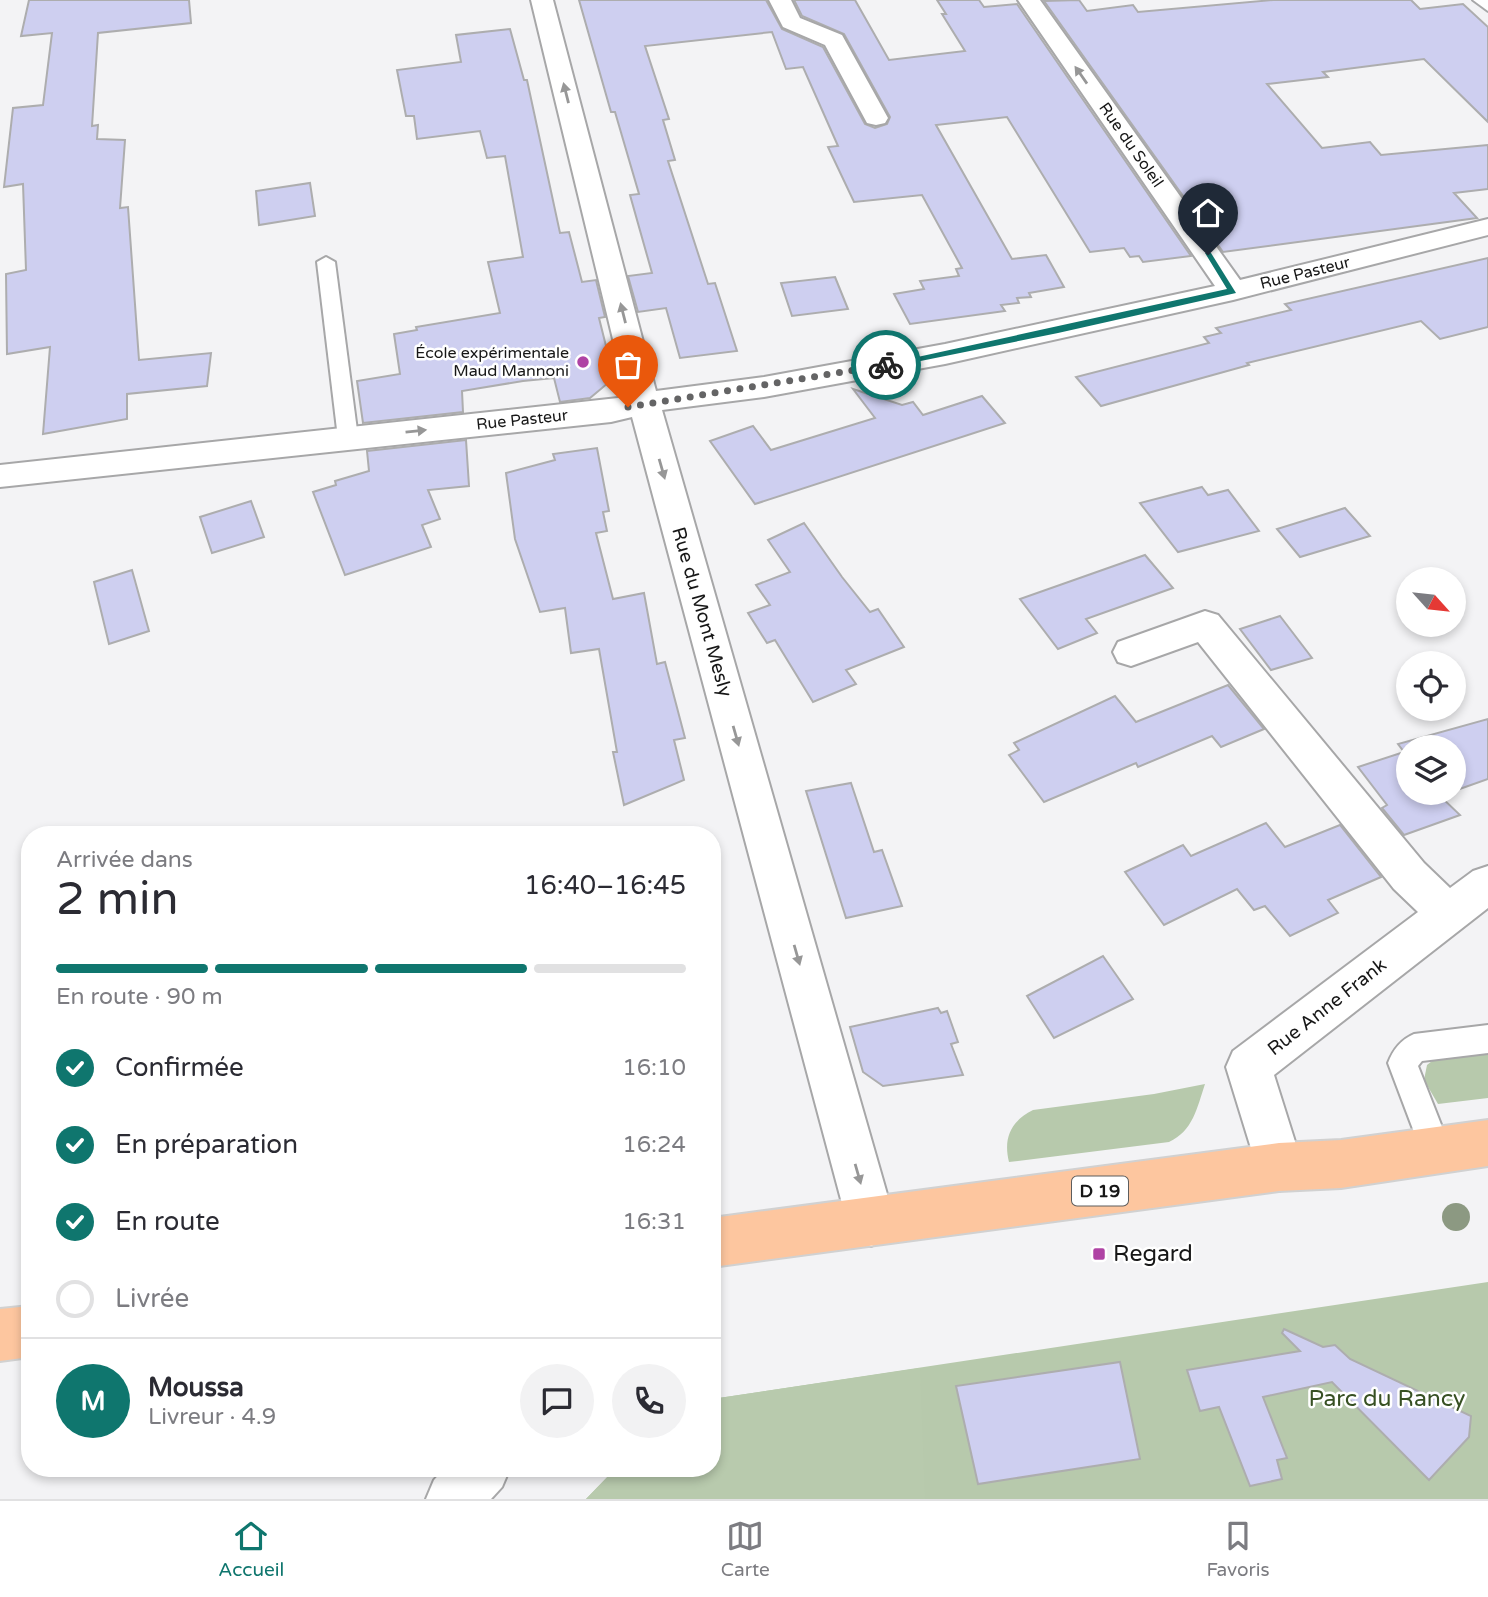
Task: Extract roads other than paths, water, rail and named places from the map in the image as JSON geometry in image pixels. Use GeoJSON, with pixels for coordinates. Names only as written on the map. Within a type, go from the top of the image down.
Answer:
{"type":"FeatureCollection","features":[{"type":"Feature","properties":{"kind":"main road","name":"D 19"},"geometry":{"type":"LineString","coordinates":[[721,1242],[1279,1167],[1341,1164],[1488,1143]]}},
{"type":"Feature","properties":{"kind":"main road"},"geometry":{"type":"LineString","coordinates":[[0,1335],[21,1332]]}},
{"type":"Feature","properties":{"kind":"street","name":"Rue du Mont Mesly"},"geometry":{"type":"LineString","coordinates":[[542,0],[645,403],[871,1222]]}},
{"type":"Feature","properties":{"kind":"street"},"geometry":{"type":"LineString","coordinates":[[780,0],[791,22],[834,40],[876,118]]}},
{"type":"Feature","properties":{"kind":"street","name":"Rue du Soleil"},"geometry":{"type":"LineString","coordinates":[[1029,0],[1233,291]]}},
{"type":"Feature","properties":{"kind":"street","name":"Rue Pasteur"},"geometry":{"type":"LineString","coordinates":[[0,476],[611,411],[645,403],[764,387],[946,354],[1233,291],[1488,227]]}},
{"type":"Feature","properties":{"kind":"street"},"geometry":{"type":"LineString","coordinates":[[1131,652],[1205,625],[1409,876],[1449,914]]}},
{"type":"Feature","properties":{"kind":"street","name":"Rue Anne Frank"},"geometry":{"type":"LineString","coordinates":[[1279,1167],[1249,1068],[1488,884]]}},
{"type":"Feature","properties":{"kind":"street"},"geometry":{"type":"LineString","coordinates":[[453,1499],[474,1477]]}},
{"type":"Feature","properties":{"kind":"lane"},"geometry":{"type":"LineString","coordinates":[[1480,0],[1488,7]]}},
{"type":"Feature","properties":{"kind":"lane"},"geometry":{"type":"LineString","coordinates":[[326,262],[348,438]]}},
{"type":"Feature","properties":{"kind":"lane"},"geometry":{"type":"LineString","coordinates":[[1436,1150],[1402,1063],[1414,1048],[1488,1039]]}},
{"type":"Feature","properties":{"kind":"place","name":"École expérimentale Maud Mannoni"},"geometry":{"type":"Point","coordinates":[583,362]}},
{"type":"Feature","properties":{"kind":"place","name":"Regard"},"geometry":{"type":"Point","coordinates":[1099,1254]}},
{"type":"Feature","properties":{"kind":"park label","name":"Parc du Rancy"},"geometry":{"type":"Point","coordinates":[1387,1399]}}]}
